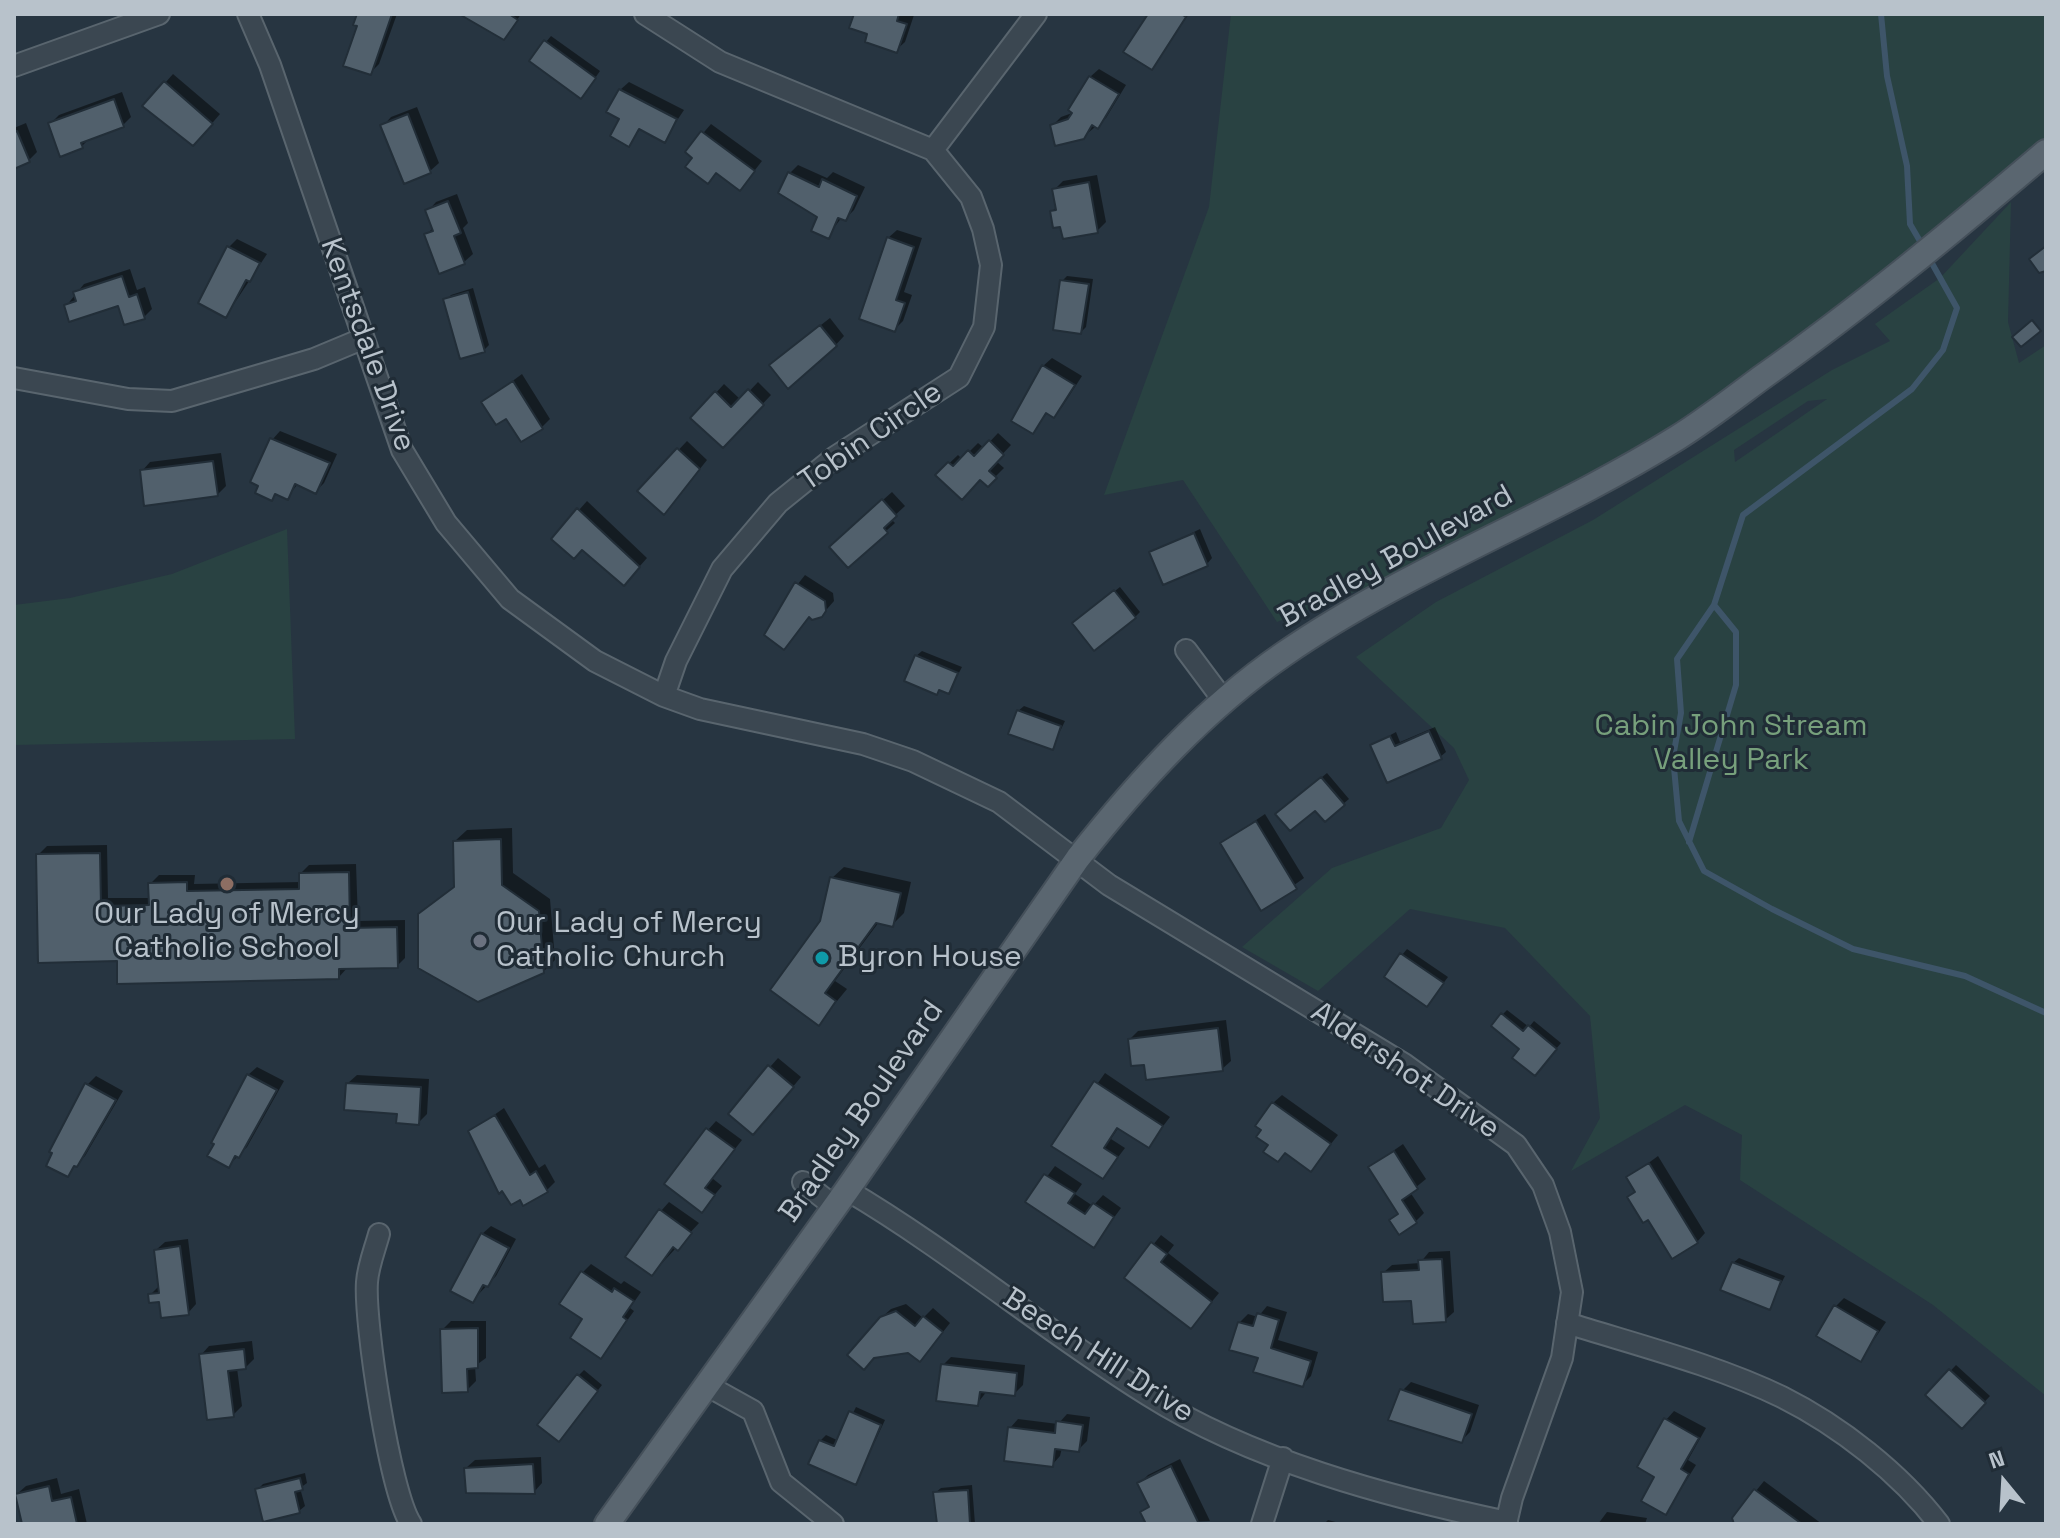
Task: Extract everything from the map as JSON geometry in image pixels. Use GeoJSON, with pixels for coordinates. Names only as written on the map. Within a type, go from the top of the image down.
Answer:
{"type":"FeatureCollection","features":[{"type":"Feature","properties":{"kind":"main road","name":"Bradley Boulevard"},"geometry":{"type":"LineString","coordinates":[[609,1523],[1078,858],[1119,806],[1199,721],[1283,654],[1377,597],[1600,485],[1681,436],[1846,318],[2046,152]]}},
{"type":"Feature","properties":{"kind":"street"},"geometry":{"type":"LineString","coordinates":[[14,66],[159,14]]}},
{"type":"Feature","properties":{"kind":"street","name":"Kentsdale Drive"},"geometry":{"type":"LineString","coordinates":[[248,14],[270,65],[402,450],[446,523],[478,565],[510,599],[595,661],[664,696],[700,709],[863,744],[913,761],[999,802],[1078,858]]}},
{"type":"Feature","properties":{"kind":"street","name":"Tobin Circle"},"geometry":{"type":"LineString","coordinates":[[645,14],[720,62],[933,150],[971,197],[983,229],[991,265],[984,327],[959,377],[835,457],[778,503],[722,569],[676,661],[664,696]]}},
{"type":"Feature","properties":{"kind":"street"},"geometry":{"type":"LineString","coordinates":[[933,150],[1036,14]]}},
{"type":"Feature","properties":{"kind":"street"},"geometry":{"type":"LineString","coordinates":[[14,378],[128,399],[172,401],[314,359],[362,339]]}},
{"type":"Feature","properties":{"kind":"street"},"geometry":{"type":"LineString","coordinates":[[1186,650],[1224,701]]}},
{"type":"Feature","properties":{"kind":"street","name":"Aldershot Drive"},"geometry":{"type":"LineString","coordinates":[[1078,858],[1109,885],[1404,1064],[1516,1145],[1543,1185],[1560,1232],[1572,1292],[1562,1358],[1512,1498],[1507,1523]]}},
{"type":"Feature","properties":{"kind":"street","name":"Beech Hill Drive"},"geometry":{"type":"LineString","coordinates":[[803,1182],[896,1219],[1148,1396],[1199,1423],[1283,1458],[1436,1507],[1507,1523]]}},
{"type":"Feature","properties":{"kind":"street"},"geometry":{"type":"LineString","coordinates":[[379,1234],[367,1282],[372,1343],[389,1458],[411,1524]]}},
{"type":"Feature","properties":{"kind":"street"},"geometry":{"type":"LineString","coordinates":[[1567,1323],[1666,1354],[1782,1397],[1850,1440],[1922,1501],[1939,1524]]}},
{"type":"Feature","properties":{"kind":"street"},"geometry":{"type":"LineString","coordinates":[[708,1386],[753,1411],[781,1482],[833,1524]]}},
{"type":"Feature","properties":{"kind":"street"},"geometry":{"type":"LineString","coordinates":[[1262,1524],[1283,1458]]}},
{"type":"Feature","properties":{"kind":"green space"},"geometry":{"type":"Polygon","coordinates":[[[1231,14],[2046,14],[2046,141],[1681,436],[1496,537],[1277,622],[1183,480],[1104,495],[1209,207],[1231,14]]]}},
{"type":"Feature","properties":{"kind":"green space","name":"Cabin John Stream Valley Park"},"geometry":{"type":"Polygon","coordinates":[[[2011,202],[2008,322],[2019,363],[2046,345],[2046,1396],[1933,1305],[1740,1180],[1742,1135],[1685,1105],[1571,1171],[1600,1118],[1590,1016],[1505,928],[1410,909],[1318,991],[1242,947],[1332,868],[1441,828],[1469,780],[1454,748],[1356,657],[1436,602],[1593,520],[1832,370],[1890,341],[1875,324],[1940,278],[2011,202]],[[1827,399],[1808,401],[1734,450],[1735,462],[1827,399]]]}},
{"type":"Feature","properties":{"kind":"green space"},"geometry":{"type":"Polygon","coordinates":[[[287,529],[295,739],[14,745],[14,605],[70,598],[172,574],[287,529]]]}},
{"type":"Feature","properties":{"kind":"building"},"geometry":{"type":"Polygon","coordinates":[[[357,14],[392,14],[371,75],[343,66],[357,26],[353,25],[357,14]]]}},
{"type":"Feature","properties":{"kind":"building"},"geometry":{"type":"Polygon","coordinates":[[[459,14],[509,14],[518,20],[504,40],[459,14]]]}},
{"type":"Feature","properties":{"kind":"building"},"geometry":{"type":"Polygon","coordinates":[[[854,14],[899,14],[897,21],[907,24],[897,53],[865,42],[867,34],[849,28],[854,14]]]}},
{"type":"Feature","properties":{"kind":"building"},"geometry":{"type":"Polygon","coordinates":[[[1148,14],[1181,14],[1186,17],[1152,70],[1123,52],[1148,14]]]}},
{"type":"Feature","properties":{"kind":"building"},"geometry":{"type":"Polygon","coordinates":[[[544,40],[596,78],[581,99],[529,61],[544,40]]]}},
{"type":"Feature","properties":{"kind":"building"},"geometry":{"type":"Polygon","coordinates":[[[1089,76],[1119,94],[1098,129],[1092,125],[1084,139],[1055,146],[1050,125],[1068,119],[1072,113],[1068,110],[1089,76]]]}},
{"type":"Feature","properties":{"kind":"building"},"geometry":{"type":"Polygon","coordinates":[[[164,81],[213,124],[193,146],[142,106],[164,81]]]}},
{"type":"Feature","properties":{"kind":"building"},"geometry":{"type":"Polygon","coordinates":[[[619,89],[677,119],[665,143],[639,129],[629,147],[610,136],[619,119],[606,112],[619,89]]]}},
{"type":"Feature","properties":{"kind":"building"},"geometry":{"type":"Polygon","coordinates":[[[114,99],[124,127],[81,143],[83,148],[60,157],[48,123],[114,99]]]}},
{"type":"Feature","properties":{"kind":"building"},"geometry":{"type":"Polygon","coordinates":[[[408,114],[431,173],[404,184],[380,125],[408,114]]]}},
{"type":"Feature","properties":{"kind":"building"},"geometry":{"type":"Polygon","coordinates":[[[17,131],[30,162],[14,169],[14,132],[17,131]]]}},
{"type":"Feature","properties":{"kind":"building"},"geometry":{"type":"Polygon","coordinates":[[[701,131],[755,171],[740,191],[716,173],[708,184],[685,167],[692,158],[685,152],[701,131]]]}},
{"type":"Feature","properties":{"kind":"building"},"geometry":{"type":"Polygon","coordinates":[[[788,172],[819,187],[822,179],[857,196],[846,221],[838,218],[829,239],[811,231],[817,217],[778,193],[788,172]]]}},
{"type":"Feature","properties":{"kind":"building"},"geometry":{"type":"Polygon","coordinates":[[[1089,182],[1098,233],[1063,239],[1060,227],[1053,228],[1050,211],[1056,210],[1052,189],[1089,182]]]}},
{"type":"Feature","properties":{"kind":"building"},"geometry":{"type":"Polygon","coordinates":[[[448,201],[461,233],[454,236],[465,264],[439,274],[424,234],[433,231],[425,210],[448,201]]]}},
{"type":"Feature","properties":{"kind":"building"},"geometry":{"type":"Polygon","coordinates":[[[887,237],[914,247],[896,300],[905,303],[895,332],[859,319],[887,237]]]}},
{"type":"Feature","properties":{"kind":"building"},"geometry":{"type":"Polygon","coordinates":[[[227,246],[260,263],[250,282],[246,280],[226,318],[198,303],[227,246]]]}},
{"type":"Feature","properties":{"kind":"building"},"geometry":{"type":"Polygon","coordinates":[[[2046,246],[2046,271],[2039,273],[2029,259],[2046,246]]]}},
{"type":"Feature","properties":{"kind":"building"},"geometry":{"type":"Polygon","coordinates":[[[122,276],[129,297],[137,294],[145,319],[124,325],[118,306],[69,322],[64,305],[76,301],[73,292],[122,276]]]}},
{"type":"Feature","properties":{"kind":"building"},"geometry":{"type":"Polygon","coordinates":[[[1060,280],[1089,284],[1081,334],[1053,330],[1060,280]]]}},
{"type":"Feature","properties":{"kind":"building"},"geometry":{"type":"Polygon","coordinates":[[[468,292],[485,352],[460,359],[443,299],[468,292]]]}},
{"type":"Feature","properties":{"kind":"building"},"geometry":{"type":"Polygon","coordinates":[[[2032,320],[2041,331],[2021,347],[2012,337],[2032,320]]]}},
{"type":"Feature","properties":{"kind":"building"},"geometry":{"type":"Polygon","coordinates":[[[820,325],[837,346],[788,389],[769,365],[820,325]]]}},
{"type":"Feature","properties":{"kind":"building"},"geometry":{"type":"Polygon","coordinates":[[[1042,365],[1075,385],[1054,418],[1046,413],[1033,434],[1011,421],[1042,365]]]}},
{"type":"Feature","properties":{"kind":"building"},"geometry":{"type":"Polygon","coordinates":[[[513,381],[543,429],[521,442],[506,419],[496,425],[481,402],[513,381]]]}},
{"type":"Feature","properties":{"kind":"building"},"geometry":{"type":"Polygon","coordinates":[[[748,389],[764,405],[723,448],[690,418],[715,391],[731,407],[748,389]]]}},
{"type":"Feature","properties":{"kind":"building"},"geometry":{"type":"Polygon","coordinates":[[[270,438],[330,463],[316,494],[295,484],[288,500],[275,494],[272,501],[255,493],[258,486],[250,482],[270,438]]]}},
{"type":"Feature","properties":{"kind":"building"},"geometry":{"type":"Polygon","coordinates":[[[989,440],[1004,455],[989,471],[997,478],[988,487],[980,480],[962,500],[935,475],[948,462],[953,466],[968,450],[974,456],[989,440]]]}},
{"type":"Feature","properties":{"kind":"building"},"geometry":{"type":"Polygon","coordinates":[[[677,448],[700,469],[664,515],[637,491],[677,448]]]}},
{"type":"Feature","properties":{"kind":"building"},"geometry":{"type":"Polygon","coordinates":[[[213,461],[218,496],[144,506],[140,470],[213,461]]]}},
{"type":"Feature","properties":{"kind":"building"},"geometry":{"type":"Polygon","coordinates":[[[882,499],[897,516],[884,528],[888,533],[848,568],[829,547],[882,499]]]}},
{"type":"Feature","properties":{"kind":"building"},"geometry":{"type":"Polygon","coordinates":[[[577,508],[640,567],[624,586],[582,550],[574,559],[551,539],[577,508]]]}},
{"type":"Feature","properties":{"kind":"building"},"geometry":{"type":"Polygon","coordinates":[[[1194,533],[1208,566],[1163,585],[1149,552],[1194,533]]]}},
{"type":"Feature","properties":{"kind":"building"},"geometry":{"type":"Polygon","coordinates":[[[795,582],[825,601],[826,611],[822,617],[812,620],[809,617],[784,650],[764,635],[795,582]]]}},
{"type":"Feature","properties":{"kind":"building"},"geometry":{"type":"Polygon","coordinates":[[[1114,590],[1136,618],[1094,651],[1072,623],[1114,590]]]}},
{"type":"Feature","properties":{"kind":"building"},"geometry":{"type":"Polygon","coordinates":[[[915,655],[958,673],[949,694],[939,690],[937,695],[904,681],[915,655]]]}},
{"type":"Feature","properties":{"kind":"building"},"geometry":{"type":"Polygon","coordinates":[[[1017,710],[1061,726],[1053,750],[1008,734],[1017,710]]]}},
{"type":"Feature","properties":{"kind":"building"},"geometry":{"type":"Polygon","coordinates":[[[1429,731],[1442,759],[1387,783],[1370,745],[1390,736],[1395,746],[1429,731]]]}},
{"type":"Feature","properties":{"kind":"building"},"geometry":{"type":"Polygon","coordinates":[[[1321,777],[1345,805],[1325,822],[1315,811],[1290,831],[1275,814],[1321,777]]]}},
{"type":"Feature","properties":{"kind":"building"},"geometry":{"type":"Polygon","coordinates":[[[1256,821],[1297,889],[1261,911],[1220,843],[1256,821]]]}},
{"type":"Feature","properties":{"kind":"building","name":"Our Lady of Mercy Catholic Church"},"geometry":{"type":"Polygon","coordinates":[[[501,839],[502,885],[539,911],[544,973],[478,1002],[418,968],[418,914],[454,887],[453,841],[501,839]]]}},
{"type":"Feature","properties":{"kind":"building"},"geometry":{"type":"Polygon","coordinates":[[[100,853],[101,906],[149,905],[148,883],[187,882],[187,891],[299,889],[299,873],[349,872],[350,928],[397,927],[398,968],[339,969],[339,979],[117,984],[117,961],[38,963],[36,854],[100,853]]]}},
{"type":"Feature","properties":{"kind":"building","name":"Byron House"},"geometry":{"type":"Polygon","coordinates":[[[830,877],[901,893],[893,927],[876,923],[825,993],[836,1001],[819,1026],[770,990],[820,921],[830,877]]]}},
{"type":"Feature","properties":{"kind":"building"},"geometry":{"type":"Polygon","coordinates":[[[1400,953],[1444,983],[1427,1007],[1384,977],[1400,953]]]}},
{"type":"Feature","properties":{"kind":"building"},"geometry":{"type":"Polygon","coordinates":[[[1501,1013],[1523,1031],[1528,1025],[1557,1049],[1535,1076],[1512,1058],[1519,1049],[1491,1026],[1501,1013]]]}},
{"type":"Feature","properties":{"kind":"building"},"geometry":{"type":"Polygon","coordinates":[[[1218,1028],[1223,1071],[1146,1080],[1144,1065],[1131,1066],[1128,1039],[1218,1028]]]}},
{"type":"Feature","properties":{"kind":"building"},"geometry":{"type":"Polygon","coordinates":[[[768,1065],[794,1087],[753,1135],[728,1114],[768,1065]]]}},
{"type":"Feature","properties":{"kind":"building"},"geometry":{"type":"Polygon","coordinates":[[[247,1074],[277,1090],[239,1158],[235,1156],[229,1168],[207,1156],[247,1074]]]}},
{"type":"Feature","properties":{"kind":"building"},"geometry":{"type":"Polygon","coordinates":[[[1094,1081],[1163,1126],[1149,1148],[1117,1128],[1104,1148],[1118,1157],[1103,1179],[1051,1146],[1094,1081]]]}},
{"type":"Feature","properties":{"kind":"building"},"geometry":{"type":"Polygon","coordinates":[[[85,1083],[116,1100],[68,1177],[46,1166],[52,1153],[49,1152],[85,1083]]]}},
{"type":"Feature","properties":{"kind":"building"},"geometry":{"type":"Polygon","coordinates":[[[346,1083],[421,1087],[419,1125],[396,1123],[397,1114],[344,1110],[346,1083]]]}},
{"type":"Feature","properties":{"kind":"building"},"geometry":{"type":"Polygon","coordinates":[[[1272,1102],[1331,1144],[1311,1172],[1285,1153],[1278,1162],[1263,1152],[1268,1145],[1256,1137],[1261,1130],[1255,1126],[1272,1102]]]}},
{"type":"Feature","properties":{"kind":"building"},"geometry":{"type":"Polygon","coordinates":[[[495,1115],[530,1175],[536,1171],[548,1192],[523,1206],[520,1200],[511,1205],[502,1191],[499,1194],[468,1131],[495,1115]]]}},
{"type":"Feature","properties":{"kind":"building"},"geometry":{"type":"Polygon","coordinates":[[[706,1128],[735,1149],[705,1188],[715,1195],[702,1213],[664,1184],[706,1128]]]}},
{"type":"Feature","properties":{"kind":"building"},"geometry":{"type":"Polygon","coordinates":[[[1394,1151],[1418,1189],[1402,1200],[1417,1223],[1399,1235],[1389,1220],[1398,1214],[1368,1167],[1394,1151]]]}},
{"type":"Feature","properties":{"kind":"building"},"geometry":{"type":"Polygon","coordinates":[[[1649,1163],[1698,1243],[1672,1259],[1648,1220],[1643,1223],[1627,1197],[1635,1192],[1626,1177],[1649,1163]]]}},
{"type":"Feature","properties":{"kind":"building"},"geometry":{"type":"Polygon","coordinates":[[[1044,1174],[1075,1193],[1068,1203],[1085,1214],[1093,1203],[1114,1217],[1094,1248],[1025,1202],[1044,1174]]]}},
{"type":"Feature","properties":{"kind":"building"},"geometry":{"type":"Polygon","coordinates":[[[659,1209],[692,1233],[678,1251],[673,1247],[652,1276],[625,1257],[659,1209]]]}},
{"type":"Feature","properties":{"kind":"building"},"geometry":{"type":"Polygon","coordinates":[[[481,1233],[509,1248],[488,1287],[483,1285],[473,1303],[450,1291],[481,1233]]]}},
{"type":"Feature","properties":{"kind":"building"},"geometry":{"type":"Polygon","coordinates":[[[1151,1242],[1167,1254],[1161,1262],[1212,1302],[1191,1329],[1124,1278],[1151,1242]]]}},
{"type":"Feature","properties":{"kind":"building"},"geometry":{"type":"Polygon","coordinates":[[[180,1246],[189,1315],[161,1318],[159,1302],[149,1303],[148,1294],[159,1293],[154,1250],[180,1246]]]}},
{"type":"Feature","properties":{"kind":"building"},"geometry":{"type":"Polygon","coordinates":[[[1442,1259],[1446,1322],[1413,1324],[1411,1301],[1383,1302],[1381,1272],[1419,1270],[1418,1260],[1442,1259]]]}},
{"type":"Feature","properties":{"kind":"building"},"geometry":{"type":"Polygon","coordinates":[[[1732,1262],[1781,1281],[1770,1310],[1720,1290],[1732,1262]]]}},
{"type":"Feature","properties":{"kind":"building"},"geometry":{"type":"Polygon","coordinates":[[[581,1271],[612,1292],[614,1288],[634,1301],[623,1317],[627,1320],[601,1359],[570,1338],[582,1319],[559,1304],[581,1271]]]}},
{"type":"Feature","properties":{"kind":"building"},"geometry":{"type":"Polygon","coordinates":[[[1834,1305],[1878,1331],[1861,1362],[1816,1336],[1834,1305]]]}},
{"type":"Feature","properties":{"kind":"building"},"geometry":{"type":"Polygon","coordinates":[[[896,1311],[915,1326],[923,1316],[943,1332],[920,1362],[908,1353],[874,1358],[864,1370],[847,1355],[880,1317],[896,1311]]]}},
{"type":"Feature","properties":{"kind":"building"},"geometry":{"type":"Polygon","coordinates":[[[1257,1313],[1279,1320],[1271,1348],[1311,1361],[1303,1387],[1253,1372],[1258,1358],[1229,1350],[1238,1322],[1253,1326],[1257,1313]]]}},
{"type":"Feature","properties":{"kind":"building"},"geometry":{"type":"Polygon","coordinates":[[[478,1328],[478,1368],[467,1369],[468,1392],[442,1393],[440,1329],[478,1328]]]}},
{"type":"Feature","properties":{"kind":"building"},"geometry":{"type":"Polygon","coordinates":[[[244,1349],[246,1369],[228,1371],[234,1417],[207,1420],[199,1354],[244,1349]]]}},
{"type":"Feature","properties":{"kind":"building"},"geometry":{"type":"Polygon","coordinates":[[[941,1364],[1017,1373],[1015,1396],[980,1392],[978,1406],[936,1401],[941,1364]]]}},
{"type":"Feature","properties":{"kind":"building"},"geometry":{"type":"Polygon","coordinates":[[[1949,1369],[1986,1403],[1962,1429],[1925,1395],[1949,1369]]]}},
{"type":"Feature","properties":{"kind":"building"},"geometry":{"type":"Polygon","coordinates":[[[577,1374],[598,1391],[559,1442],[537,1425],[577,1374]]]}},
{"type":"Feature","properties":{"kind":"building"},"geometry":{"type":"Polygon","coordinates":[[[1400,1389],[1472,1414],[1462,1443],[1388,1420],[1400,1389]]]}},
{"type":"Feature","properties":{"kind":"building"},"geometry":{"type":"Polygon","coordinates":[[[849,1411],[881,1425],[856,1485],[808,1464],[819,1440],[834,1446],[849,1411]]]}},
{"type":"Feature","properties":{"kind":"building"},"geometry":{"type":"Polygon","coordinates":[[[1664,1418],[1699,1438],[1681,1469],[1689,1474],[1666,1515],[1641,1501],[1654,1477],[1637,1467],[1664,1418]]]}},
{"type":"Feature","properties":{"kind":"building"},"geometry":{"type":"Polygon","coordinates":[[[1056,1421],[1083,1425],[1079,1452],[1055,1449],[1053,1467],[1004,1461],[1008,1427],[1055,1433],[1056,1421]]]}},
{"type":"Feature","properties":{"kind":"building"},"geometry":{"type":"Polygon","coordinates":[[[533,1464],[535,1494],[466,1493],[464,1468],[533,1464]]]}},
{"type":"Feature","properties":{"kind":"building"},"geometry":{"type":"Polygon","coordinates":[[[1171,1466],[1199,1524],[1146,1524],[1140,1512],[1149,1507],[1137,1483],[1171,1466]]]}},
{"type":"Feature","properties":{"kind":"building"},"geometry":{"type":"Polygon","coordinates":[[[300,1478],[303,1490],[295,1492],[300,1513],[263,1522],[255,1489],[300,1478]]]}},
{"type":"Feature","properties":{"kind":"building"},"geometry":{"type":"Polygon","coordinates":[[[49,1486],[52,1501],[71,1497],[77,1524],[22,1524],[15,1494],[49,1486]]]}},
{"type":"Feature","properties":{"kind":"building"},"geometry":{"type":"Polygon","coordinates":[[[1754,1489],[1802,1524],[1734,1524],[1732,1518],[1754,1489]]]}},
{"type":"Feature","properties":{"kind":"building"},"geometry":{"type":"Polygon","coordinates":[[[968,1490],[970,1524],[937,1524],[933,1492],[968,1490]]]}},
{"type":"Feature","properties":{"kind":"waterway"},"geometry":{"type":"LineString","coordinates":[[1881,14],[1887,76],[1907,166],[1910,224],[1924,248]]}},
{"type":"Feature","properties":{"kind":"waterway"},"geometry":{"type":"LineString","coordinates":[[1929,258],[1957,308],[1943,350],[1912,389],[1743,515],[1714,605],[1677,659],[1681,713],[1673,757],[1679,821],[1704,871],[1772,909],[1853,949],[1965,976],[2046,1013]]}},
{"type":"Feature","properties":{"kind":"waterway"},"geometry":{"type":"LineString","coordinates":[[1689,842],[1736,685],[1736,632],[1714,605]]}},
{"type":"Feature","properties":{"kind":"place","name":"Our Lady of Mercy Catholic School"},"geometry":{"type":"Point","coordinates":[227,884]}},
{"type":"Feature","properties":{"kind":"place","name":"Our Lady of Mercy Catholic Church"},"geometry":{"type":"Point","coordinates":[480,941]}},
{"type":"Feature","properties":{"kind":"place","name":"Byron House"},"geometry":{"type":"Point","coordinates":[822,958]}}]}
